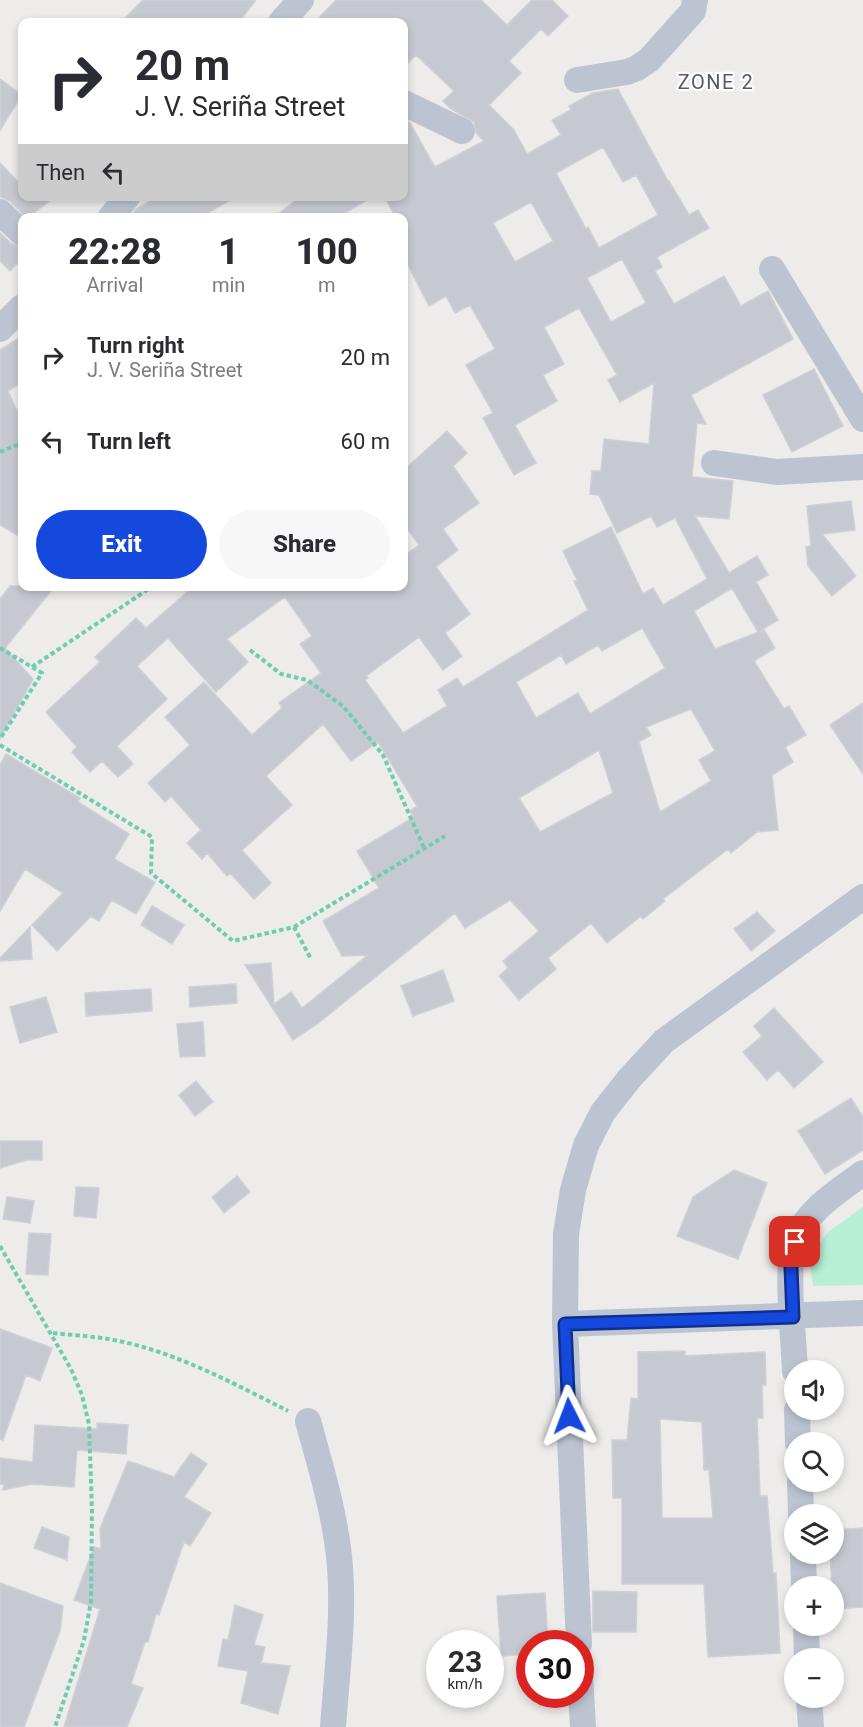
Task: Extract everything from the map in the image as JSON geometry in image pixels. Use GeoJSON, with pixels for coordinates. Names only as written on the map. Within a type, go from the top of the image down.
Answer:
{"type":"FeatureCollection","features":[{"type":"Feature","properties":{"kind":"street"},"geometry":{"type":"LineString","coordinates":[[577,80],[627,72],[643,64],[693,11],[695,0]]}},
{"type":"Feature","properties":{"kind":"street"},"geometry":{"type":"LineString","coordinates":[[408,105],[462,131]]}},
{"type":"Feature","properties":{"kind":"street"},"geometry":{"type":"LineString","coordinates":[[114,213],[124,201]]}},
{"type":"Feature","properties":{"kind":"street"},"geometry":{"type":"LineString","coordinates":[[0,212],[18,229]]}},
{"type":"Feature","properties":{"kind":"street"},"geometry":{"type":"LineString","coordinates":[[772,269],[863,419]]}},
{"type":"Feature","properties":{"kind":"street"},"geometry":{"type":"LineString","coordinates":[[0,329],[18,311]]}},
{"type":"Feature","properties":{"kind":"street"},"geometry":{"type":"LineString","coordinates":[[714,463],[777,472],[863,467]]}},
{"type":"Feature","properties":{"kind":"street"},"geometry":{"type":"LineString","coordinates":[[578,1630],[565,1324],[566,1234],[573,1190],[586,1145],[603,1112],[629,1078],[664,1041],[863,897]]}},
{"type":"Feature","properties":{"kind":"street"},"geometry":{"type":"LineString","coordinates":[[795,1360],[791,1268],[795,1242],[809,1218],[827,1199],[863,1173]]}},
{"type":"Feature","properties":{"kind":"street"},"geometry":{"type":"LineString","coordinates":[[565,1324],[863,1313]]}},
{"type":"Feature","properties":{"kind":"street"},"geometry":{"type":"LineString","coordinates":[[308,1421],[331,1505],[339,1557],[340,1615],[333,1727]]}},
{"type":"Feature","properties":{"kind":"street"},"geometry":{"type":"LineString","coordinates":[[582,1708],[583,1727]]}},
{"type":"Feature","properties":{"kind":"street"},"geometry":{"type":"LineString","coordinates":[[810,1708],[811,1727]]}},
{"type":"Feature","properties":{"kind":"path"},"geometry":{"type":"LineString","coordinates":[[0,452],[18,445]]}},
{"type":"Feature","properties":{"kind":"path"},"geometry":{"type":"LineString","coordinates":[[32,667],[146,591]]}},
{"type":"Feature","properties":{"kind":"path"},"geometry":{"type":"LineString","coordinates":[[0,648],[42,673],[0,739]]}},
{"type":"Feature","properties":{"kind":"path"},"geometry":{"type":"LineString","coordinates":[[250,650],[281,674],[307,680],[343,706],[382,755],[424,848]]}},
{"type":"Feature","properties":{"kind":"path"},"geometry":{"type":"LineString","coordinates":[[0,745],[152,837],[151,873],[233,942],[294,927],[446,836]]}},
{"type":"Feature","properties":{"kind":"path"},"geometry":{"type":"LineString","coordinates":[[294,927],[311,959]]}},
{"type":"Feature","properties":{"kind":"path"},"geometry":{"type":"LineString","coordinates":[[0,1246],[17,1278],[52,1333],[82,1395],[88,1424],[92,1510],[91,1600],[84,1640],[55,1727]]}},
{"type":"Feature","properties":{"kind":"path"},"geometry":{"type":"LineString","coordinates":[[52,1333],[109,1339],[147,1349],[214,1375],[308,1421]]}},
{"type":"Feature","properties":{"kind":"green space"},"geometry":{"type":"Polygon","coordinates":[[[863,1207],[863,1285],[813,1286],[810,1258],[828,1232],[863,1207]]]}},
{"type":"Feature","properties":{"kind":"building"},"geometry":{"type":"Polygon","coordinates":[[[143,0],[256,0],[242,18],[125,18],[143,0]]]}},
{"type":"Feature","properties":{"kind":"building"},"geometry":{"type":"Polygon","coordinates":[[[336,0],[481,0],[507,25],[532,0],[552,0],[568,16],[548,36],[541,29],[509,61],[521,73],[489,105],[514,130],[527,154],[561,135],[552,120],[571,110],[569,106],[593,93],[618,89],[689,215],[698,210],[709,228],[657,257],[662,267],[655,271],[674,304],[724,276],[741,306],[768,291],[793,339],[691,395],[706,424],[697,423],[692,477],[733,481],[729,519],[695,516],[729,573],[757,556],[768,575],[756,582],[778,620],[758,632],[732,588],[694,611],[715,649],[764,630],[775,648],[754,661],[784,709],[789,706],[806,735],[785,747],[793,762],[772,775],[778,830],[757,832],[731,853],[728,849],[663,899],[665,901],[643,919],[641,916],[607,943],[591,923],[548,958],[556,969],[519,1000],[499,976],[508,968],[503,961],[539,931],[510,900],[465,928],[455,913],[317,1024],[293,1040],[245,965],[271,963],[274,1004],[291,992],[302,1008],[368,955],[342,956],[323,921],[379,888],[357,851],[414,817],[410,811],[417,806],[378,742],[351,761],[323,724],[266,776],[292,805],[242,850],[271,883],[254,899],[230,873],[227,876],[207,853],[202,859],[187,843],[201,830],[171,796],[165,802],[148,783],[190,745],[165,717],[204,682],[252,735],[282,708],[279,703],[321,673],[300,644],[312,636],[285,597],[227,639],[248,662],[216,692],[168,638],[137,666],[167,699],[117,746],[133,764],[118,777],[102,761],[90,772],[72,752],[77,747],[46,712],[100,662],[95,657],[136,618],[146,628],[188,591],[408,591],[408,553],[419,545],[408,530],[408,466],[447,431],[467,453],[453,466],[479,503],[443,529],[458,550],[436,567],[470,614],[445,633],[462,656],[443,670],[419,637],[366,676],[368,678],[365,680],[403,733],[447,706],[438,690],[457,678],[463,687],[588,610],[563,551],[611,527],[643,594],[653,588],[663,605],[707,579],[675,518],[657,527],[651,516],[617,533],[599,495],[590,494],[592,471],[601,471],[604,439],[649,444],[654,383],[620,402],[608,380],[617,375],[579,308],[544,327],[564,364],[543,375],[557,401],[515,425],[536,463],[514,475],[483,418],[493,413],[466,365],[495,349],[470,305],[455,313],[446,296],[429,306],[408,265],[408,213],[393,213],[387,201],[408,201],[408,122],[435,167],[484,141],[476,133],[474,122],[451,109],[443,101],[454,91],[416,55],[408,63],[408,18],[319,18],[336,0]],[[603,147],[556,173],[586,229],[588,227],[599,248],[658,215],[636,175],[623,182],[603,147]],[[531,202],[493,223],[515,262],[553,241],[531,202]],[[622,259],[587,278],[611,322],[646,303],[622,259]],[[642,628],[602,651],[598,645],[566,664],[561,655],[516,682],[536,718],[578,693],[590,714],[665,668],[642,628]],[[691,709],[646,727],[651,735],[639,742],[660,812],[711,781],[699,760],[715,751],[691,709]],[[599,750],[519,798],[540,832],[613,793],[599,750]]]}},
{"type":"Feature","properties":{"kind":"building"},"geometry":{"type":"Polygon","coordinates":[[[0,79],[18,92],[18,101],[0,130],[0,79]]]}},
{"type":"Feature","properties":{"kind":"building"},"geometry":{"type":"Polygon","coordinates":[[[0,163],[18,182],[18,201],[49,201],[34,213],[22,213],[10,201],[0,197],[0,163]]]}},
{"type":"Feature","properties":{"kind":"building"},"geometry":{"type":"Polygon","coordinates":[[[150,201],[228,201],[208,213],[133,213],[150,201]]]}},
{"type":"Feature","properties":{"kind":"building"},"geometry":{"type":"Polygon","coordinates":[[[295,201],[365,201],[345,213],[279,213],[295,201]]]}},
{"type":"Feature","properties":{"kind":"building"},"geometry":{"type":"Polygon","coordinates":[[[0,233],[18,246],[18,262],[10,271],[0,261],[0,233]]]}},
{"type":"Feature","properties":{"kind":"building"},"geometry":{"type":"Polygon","coordinates":[[[18,339],[18,385],[8,391],[18,413],[18,536],[0,525],[0,350],[18,339]]]}},
{"type":"Feature","properties":{"kind":"building"},"geometry":{"type":"Polygon","coordinates":[[[814,369],[843,426],[792,452],[763,395],[814,369]]]}},
{"type":"Feature","properties":{"kind":"building"},"geometry":{"type":"Polygon","coordinates":[[[851,501],[855,530],[822,534],[856,576],[832,596],[808,566],[806,547],[811,546],[807,506],[851,501]]]}},
{"type":"Feature","properties":{"kind":"building"},"geometry":{"type":"Polygon","coordinates":[[[10,586],[18,586],[18,591],[51,591],[5,648],[33,679],[0,739],[0,599],[10,586]]]}},
{"type":"Feature","properties":{"kind":"building"},"geometry":{"type":"Polygon","coordinates":[[[863,703],[863,774],[830,725],[863,703]]]}},
{"type":"Feature","properties":{"kind":"building"},"geometry":{"type":"Polygon","coordinates":[[[6,754],[80,798],[78,802],[129,834],[114,859],[155,882],[136,914],[112,900],[99,921],[91,916],[57,951],[32,925],[63,893],[25,869],[0,911],[0,765],[6,754]]]}},
{"type":"Feature","properties":{"kind":"building"},"geometry":{"type":"Polygon","coordinates":[[[152,906],[184,925],[172,944],[141,925],[152,906]]]}},
{"type":"Feature","properties":{"kind":"building"},"geometry":{"type":"Polygon","coordinates":[[[757,912],[775,931],[751,951],[734,929],[757,912]]]}},
{"type":"Feature","properties":{"kind":"building"},"geometry":{"type":"Polygon","coordinates":[[[30,927],[32,959],[0,961],[0,958],[30,927]]]}},
{"type":"Feature","properties":{"kind":"building"},"geometry":{"type":"Polygon","coordinates":[[[443,970],[454,1001],[413,1016],[401,986],[443,970]]]}},
{"type":"Feature","properties":{"kind":"building"},"geometry":{"type":"Polygon","coordinates":[[[236,984],[237,1003],[190,1007],[189,987],[236,984]]]}},
{"type":"Feature","properties":{"kind":"building"},"geometry":{"type":"Polygon","coordinates":[[[151,989],[152,1011],[86,1016],[85,993],[151,989]]]}},
{"type":"Feature","properties":{"kind":"building"},"geometry":{"type":"Polygon","coordinates":[[[46,997],[57,1032],[20,1043],[10,1007],[46,997]]]}},
{"type":"Feature","properties":{"kind":"building"},"geometry":{"type":"Polygon","coordinates":[[[774,1008],[823,1062],[794,1088],[778,1070],[767,1080],[743,1052],[762,1036],[754,1026],[774,1008]]]}},
{"type":"Feature","properties":{"kind":"building"},"geometry":{"type":"Polygon","coordinates":[[[203,1022],[205,1056],[180,1057],[177,1024],[203,1022]]]}},
{"type":"Feature","properties":{"kind":"building"},"geometry":{"type":"Polygon","coordinates":[[[196,1081],[213,1102],[195,1116],[179,1095],[196,1081]]]}},
{"type":"Feature","properties":{"kind":"building"},"geometry":{"type":"Polygon","coordinates":[[[851,1098],[863,1117],[863,1150],[825,1174],[798,1131],[851,1098]]]}},
{"type":"Feature","properties":{"kind":"building"},"geometry":{"type":"Polygon","coordinates":[[[0,1141],[42,1141],[42,1160],[27,1160],[0,1168],[0,1141]]]}},
{"type":"Feature","properties":{"kind":"building"},"geometry":{"type":"Polygon","coordinates":[[[734,1170],[767,1183],[738,1259],[677,1236],[693,1197],[734,1170]]]}},
{"type":"Feature","properties":{"kind":"building"},"geometry":{"type":"Polygon","coordinates":[[[237,1176],[250,1192],[224,1213],[212,1197],[237,1176]]]}},
{"type":"Feature","properties":{"kind":"building"},"geometry":{"type":"Polygon","coordinates":[[[76,1187],[99,1188],[96,1218],[74,1216],[76,1187]]]}},
{"type":"Feature","properties":{"kind":"building"},"geometry":{"type":"Polygon","coordinates":[[[7,1197],[34,1201],[30,1223],[3,1219],[7,1197]]]}},
{"type":"Feature","properties":{"kind":"building"},"geometry":{"type":"Polygon","coordinates":[[[29,1233],[51,1234],[48,1275],[26,1274],[29,1233]]]}},
{"type":"Feature","properties":{"kind":"building"},"geometry":{"type":"Polygon","coordinates":[[[0,1329],[52,1348],[40,1381],[26,1375],[3,1440],[0,1439],[0,1329]]]}},
{"type":"Feature","properties":{"kind":"building"},"geometry":{"type":"Polygon","coordinates":[[[685,1351],[685,1356],[765,1352],[766,1385],[762,1385],[763,1418],[757,1418],[760,1496],[767,1496],[773,1573],[776,1573],[780,1653],[708,1657],[704,1584],[622,1584],[622,1498],[613,1498],[612,1440],[627,1440],[631,1398],[638,1399],[638,1352],[685,1351]],[[660,1419],[662,1518],[713,1518],[709,1470],[704,1470],[702,1422],[660,1419]]]}},
{"type":"Feature","properties":{"kind":"building"},"geometry":{"type":"Polygon","coordinates":[[[97,1423],[128,1425],[126,1454],[77,1450],[74,1487],[32,1484],[3,1490],[4,1484],[0,1484],[0,1458],[33,1462],[35,1425],[97,1429],[97,1423]]]}},
{"type":"Feature","properties":{"kind":"building"},"geometry":{"type":"Polygon","coordinates":[[[191,1453],[207,1464],[184,1497],[211,1513],[190,1546],[184,1542],[159,1615],[156,1614],[148,1642],[145,1642],[131,1684],[143,1688],[127,1727],[64,1727],[100,1609],[74,1600],[94,1547],[101,1549],[100,1529],[128,1461],[174,1477],[191,1453]]]}},
{"type":"Feature","properties":{"kind":"building"},"geometry":{"type":"Polygon","coordinates":[[[42,1527],[69,1537],[67,1560],[34,1548],[42,1527]]]}},
{"type":"Feature","properties":{"kind":"building"},"geometry":{"type":"Polygon","coordinates":[[[863,1528],[863,1607],[844,1608],[844,1576],[831,1576],[831,1564],[844,1564],[844,1529],[863,1528]]]}},
{"type":"Feature","properties":{"kind":"building"},"geometry":{"type":"Polygon","coordinates":[[[0,1583],[63,1606],[60,1631],[24,1727],[0,1727],[0,1583]]]}},
{"type":"Feature","properties":{"kind":"building"},"geometry":{"type":"Polygon","coordinates":[[[593,1591],[637,1592],[636,1632],[594,1632],[593,1591]]]}},
{"type":"Feature","properties":{"kind":"building"},"geometry":{"type":"Polygon","coordinates":[[[545,1593],[547,1630],[516,1630],[516,1655],[504,1656],[504,1630],[499,1630],[497,1596],[545,1593]]]}},
{"type":"Feature","properties":{"kind":"building"},"geometry":{"type":"Polygon","coordinates":[[[235,1605],[263,1615],[254,1645],[265,1647],[261,1663],[290,1666],[278,1714],[241,1703],[248,1671],[218,1666],[223,1639],[228,1640],[235,1605]]]}},
{"type":"Feature","properties":{"kind":"district","name":"ZONE 2"},"geometry":{"type":"Point","coordinates":[716,82]}},
{"type":"Feature","properties":{"kind":"route"},"geometry":{"type":"LineString","coordinates":[[569,1416],[565,1324],[793,1317],[791,1268],[795,1242]]}}]}
